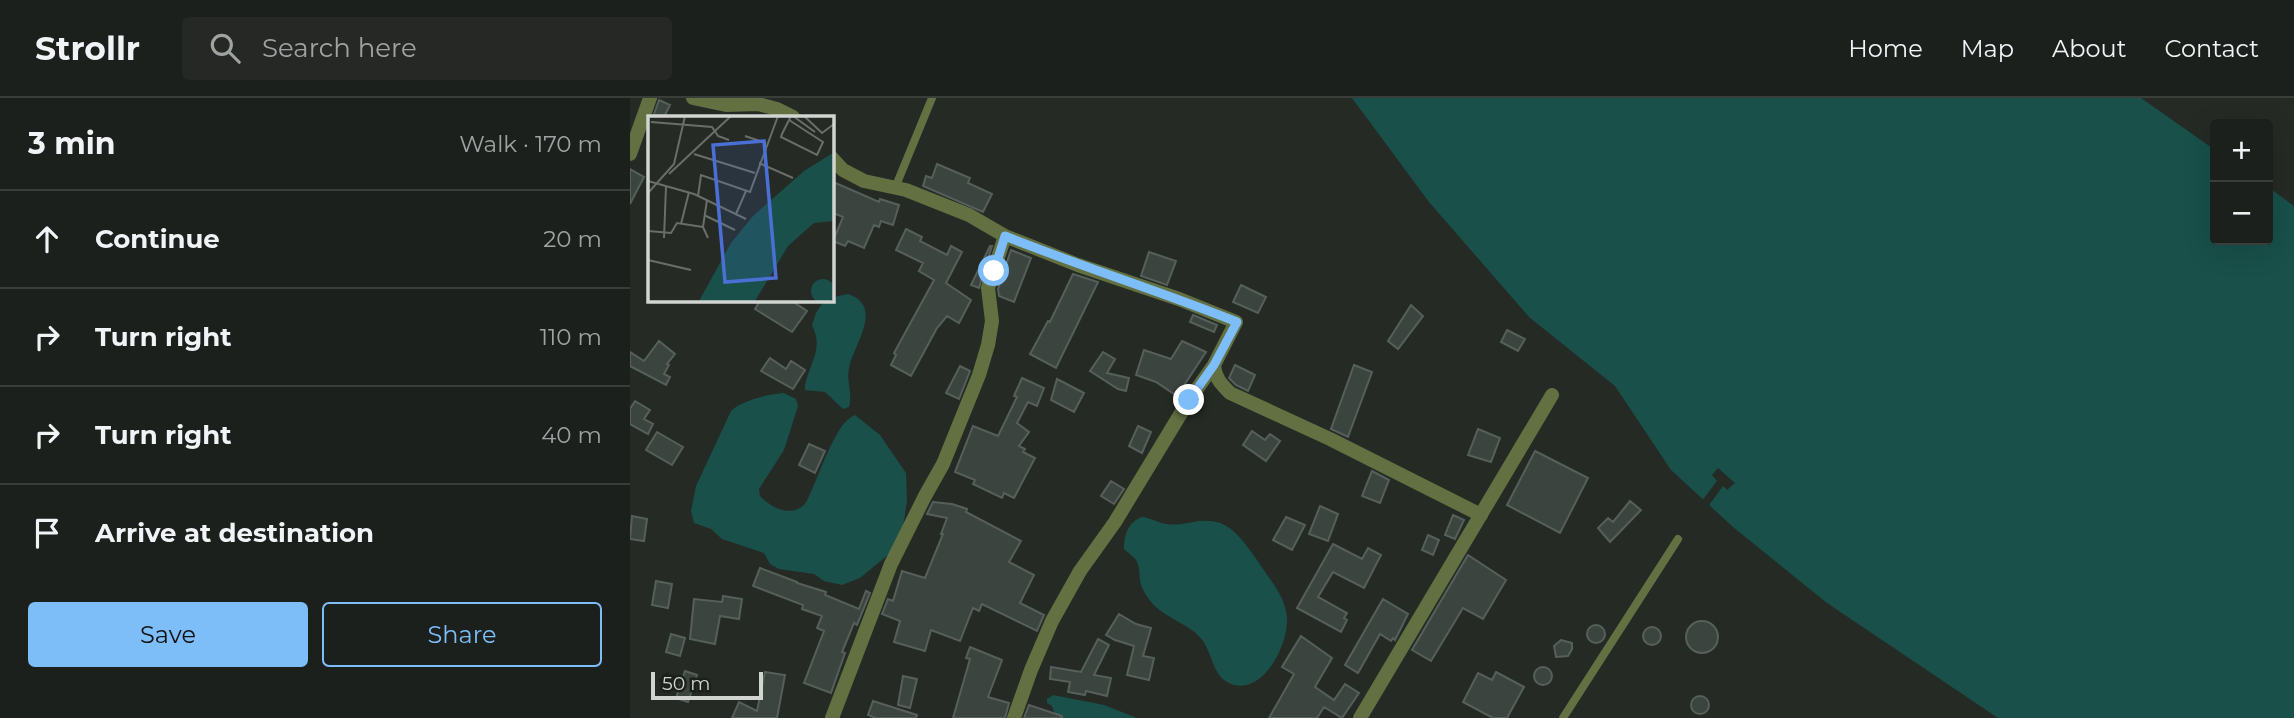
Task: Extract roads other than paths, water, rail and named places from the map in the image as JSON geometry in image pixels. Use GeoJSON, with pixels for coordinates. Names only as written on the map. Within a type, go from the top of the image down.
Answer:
{"type":"FeatureCollection","features":[{"type":"Feature","properties":{"kind":"street"},"geometry":{"type":"LineString","coordinates":[[630,154],[650,98]]}},
{"type":"Feature","properties":{"kind":"street"},"geometry":{"type":"LineString","coordinates":[[693,98],[726,105],[758,104],[777,108],[791,116]]}},
{"type":"Feature","properties":{"kind":"street"},"geometry":{"type":"LineString","coordinates":[[833,159],[842,170],[864,181],[895,188],[969,215],[1005,236],[1237,322],[1214,365],[1189,400],[1115,523],[1080,571],[1052,621],[1014,718]]}},
{"type":"Feature","properties":{"kind":"street"},"geometry":{"type":"LineString","coordinates":[[832,718],[891,564],[943,464],[979,375],[992,321],[988,288],[1005,236]]}},
{"type":"Feature","properties":{"kind":"street"},"geometry":{"type":"LineString","coordinates":[[1214,365],[1220,384],[1230,393],[1331,439],[1481,515]]}},
{"type":"Feature","properties":{"kind":"street"},"geometry":{"type":"LineString","coordinates":[[1360,718],[1552,396]]}},
{"type":"Feature","properties":{"kind":"lane"},"geometry":{"type":"LineString","coordinates":[[895,188],[932,98]]}},
{"type":"Feature","properties":{"kind":"lane"},"geometry":{"type":"LineString","coordinates":[[1563,718],[1678,539]]}},
{"type":"Feature","properties":{"kind":"water"},"geometry":{"type":"Polygon","coordinates":[[[1352,98],[2141,98],[2210,146],[2210,245],[2273,245],[2273,191],[2294,206],[2294,718],[1998,718],[1827,603],[1733,527],[1671,470],[1615,386],[1529,317],[1429,202],[1352,98]]]}},
{"type":"Feature","properties":{"kind":"water"},"geometry":{"type":"Polygon","coordinates":[[[848,294],[859,300],[866,317],[849,368],[849,407],[843,409],[825,392],[805,390],[817,341],[812,325],[824,301],[833,301],[833,297],[848,294]]]}},
{"type":"Feature","properties":{"kind":"water"},"geometry":{"type":"Polygon","coordinates":[[[784,393],[796,399],[798,406],[784,450],[759,489],[760,496],[770,504],[788,511],[805,504],[833,441],[847,420],[855,415],[880,435],[906,473],[907,500],[900,535],[889,554],[860,578],[842,585],[824,581],[814,574],[779,569],[770,564],[764,553],[722,539],[711,529],[694,523],[691,511],[696,486],[731,411],[749,401],[784,393]]]}},
{"type":"Feature","properties":{"kind":"water"},"geometry":{"type":"Polygon","coordinates":[[[1142,517],[1174,525],[1205,521],[1220,523],[1231,529],[1245,544],[1278,591],[1286,611],[1285,637],[1280,651],[1263,676],[1240,686],[1227,682],[1219,674],[1198,635],[1150,601],[1140,580],[1137,562],[1124,549],[1128,530],[1133,522],[1142,517]]]}},
{"type":"Feature","properties":{"kind":"water"},"geometry":{"type":"Polygon","coordinates":[[[1053,695],[1104,705],[1137,718],[1056,718],[1052,706],[1047,703],[1047,699],[1053,695]]]}}]}
